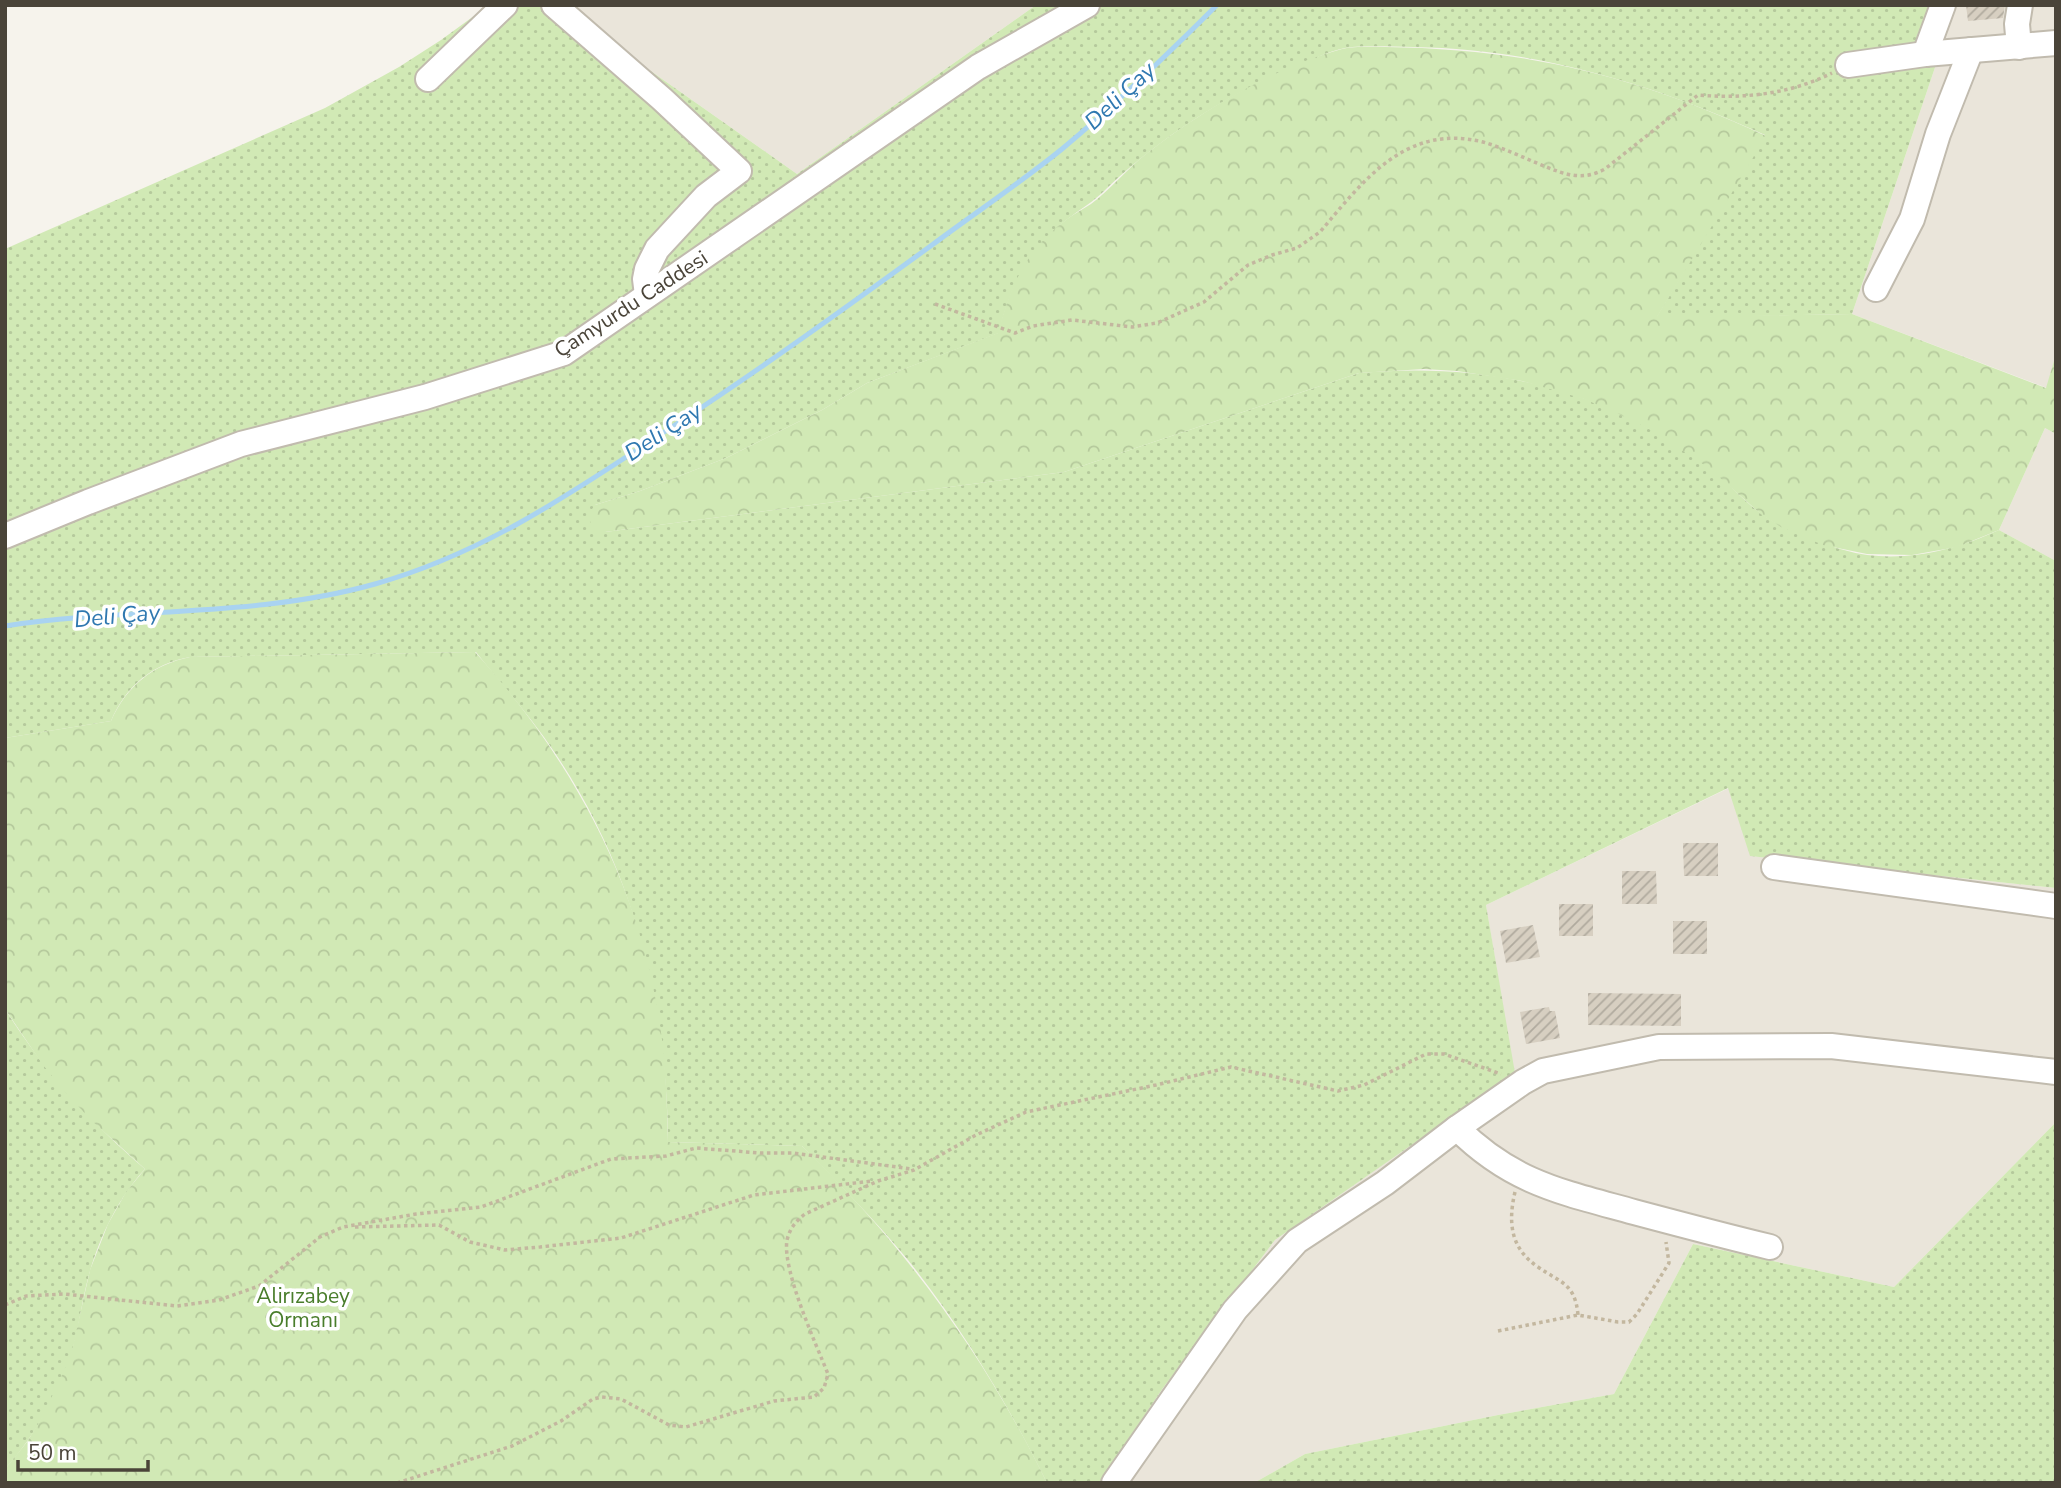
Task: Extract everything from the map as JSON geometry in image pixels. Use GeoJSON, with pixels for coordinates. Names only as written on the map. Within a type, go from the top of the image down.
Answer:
{"type":"FeatureCollection","features":[{"type":"Feature","properties":{"kind":"street"},"geometry":{"type":"LineString","coordinates":[[428,79],[505,5]]}},
{"type":"Feature","properties":{"kind":"street"},"geometry":{"type":"LineString","coordinates":[[554,5],[662,99],[739,171],[706,196],[657,249],[647,269],[647,295]]}},
{"type":"Feature","properties":{"kind":"street","name":"Çamyurdu Caddesi"},"geometry":{"type":"LineString","coordinates":[[5,536],[241,444],[425,397],[564,353],[978,67],[1087,5]]}},
{"type":"Feature","properties":{"kind":"street"},"geometry":{"type":"LineString","coordinates":[[1925,54],[1943,5]]}},
{"type":"Feature","properties":{"kind":"street"},"geometry":{"type":"LineString","coordinates":[[2020,5],[2017,24],[2020,47]]}},
{"type":"Feature","properties":{"kind":"street"},"geometry":{"type":"LineString","coordinates":[[1848,65],[1925,54],[2056,43]]}},
{"type":"Feature","properties":{"kind":"street"},"geometry":{"type":"LineString","coordinates":[[1877,289],[1912,219],[1938,134],[1970,50]]}},
{"type":"Feature","properties":{"kind":"street"},"geometry":{"type":"LineString","coordinates":[[1774,867],[2056,906]]}},
{"type":"Feature","properties":{"kind":"street"},"geometry":{"type":"LineString","coordinates":[[1114,1483],[1235,1310],[1297,1241],[1385,1183],[1457,1128],[1543,1070],[1659,1047],[1831,1046],[2056,1072]]}},
{"type":"Feature","properties":{"kind":"street"},"geometry":{"type":"LineString","coordinates":[[1457,1128],[1485,1154],[1519,1175],[1569,1195],[1770,1247]]}},
{"type":"Feature","properties":{"kind":"path"},"geometry":{"type":"LineString","coordinates":[[935,304],[1015,333],[1033,326],[1072,320],[1132,327],[1157,323],[1204,302],[1248,265],[1297,248],[1309,241],[1377,168],[1412,146],[1445,140],[1480,141],[1566,175],[1590,176],[1605,169],[1698,95],[1721,97],[1767,94],[1809,83],[1848,65]]}},
{"type":"Feature","properties":{"kind":"path"},"geometry":{"type":"LineString","coordinates":[[397,1483],[512,1446],[561,1421],[593,1399],[602,1397],[621,1399],[670,1425],[685,1427],[774,1401],[814,1397],[824,1388],[828,1374],[792,1281],[786,1244],[789,1232],[796,1222],[805,1214],[878,1181],[914,1170],[976,1135],[1026,1112],[1156,1086],[1231,1067],[1338,1091],[1364,1085],[1426,1054],[1444,1054],[1523,1082]]}},
{"type":"Feature","properties":{"kind":"path"},"geometry":{"type":"LineString","coordinates":[[5,1305],[26,1296],[64,1294],[177,1306],[219,1300],[258,1286],[320,1237],[343,1227],[416,1214],[481,1208],[611,1159],[666,1156],[696,1148],[793,1153],[914,1170]]}},
{"type":"Feature","properties":{"kind":"path"},"geometry":{"type":"LineString","coordinates":[[1519,1175],[1510,1215],[1513,1234],[1522,1252],[1537,1267],[1565,1283],[1573,1292],[1578,1315]]}},
{"type":"Feature","properties":{"kind":"path"},"geometry":{"type":"LineString","coordinates":[[343,1227],[439,1225],[470,1242],[505,1250],[621,1238],[754,1195],[878,1181]]}},
{"type":"Feature","properties":{"kind":"path"},"geometry":{"type":"LineString","coordinates":[[1498,1331],[1578,1315],[1624,1323],[1634,1319],[1669,1263],[1662,1220]]}},
{"type":"Feature","properties":{"kind":"shaded area"},"geometry":{"type":"Polygon","coordinates":[[[557,5],[1036,5],[797,174],[557,5]]]}},
{"type":"Feature","properties":{"kind":"shaded area"},"geometry":{"type":"Polygon","coordinates":[[[1956,5],[2056,5],[2056,354],[2047,388],[1852,314],[1956,5]]]}},
{"type":"Feature","properties":{"kind":"shaded area"},"geometry":{"type":"Polygon","coordinates":[[[2045,428],[2056,434],[2056,561],[1999,530],[2045,428]]]}},
{"type":"Feature","properties":{"kind":"shaded area"},"geometry":{"type":"Polygon","coordinates":[[[1729,788],[1751,856],[2056,888],[2056,1122],[1894,1287],[1693,1244],[1614,1394],[1305,1454],[1254,1483],[1099,1483],[1163,1388],[1275,1240],[1514,1073],[1486,905],[1729,788]]]}},
{"type":"Feature","properties":{"kind":"green space"},"geometry":{"type":"Polygon","coordinates":[[[489,5],[557,5],[797,174],[1036,5],[1956,5],[1852,314],[1656,318],[1765,135],[1638,85],[1550,62],[1460,49],[1380,46],[1345,48],[1269,78],[1218,105],[1169,137],[1123,173],[1060,225],[1038,248],[1020,274],[999,333],[867,383],[822,410],[726,458],[595,505],[605,532],[1064,472],[1359,373],[1459,372],[1556,390],[1588,400],[1654,431],[1710,468],[1766,517],[1789,530],[1837,548],[1883,556],[1923,554],[1962,545],[1999,530],[2056,561],[2056,888],[1750,856],[1728,788],[1486,905],[1515,1073],[1275,1240],[1163,1388],[1099,1483],[1047,1483],[984,1368],[928,1286],[883,1231],[802,1146],[668,1142],[661,1039],[640,939],[625,890],[582,797],[555,753],[476,652],[190,657],[164,665],[142,678],[124,697],[111,721],[5,738],[5,249],[325,108],[399,67],[489,5]]]}},
{"type":"Feature","properties":{"kind":"green space"},"geometry":{"type":"Polygon","coordinates":[[[1385,47],[1486,53],[1580,70],[1672,97],[1766,136],[1657,317],[1852,314],[2046,388],[2056,354],[2056,434],[2045,428],[1999,530],[1957,547],[1912,555],[1867,554],[1823,545],[1781,527],[1762,515],[1709,468],[1649,429],[1617,413],[1584,399],[1522,381],[1424,369],[1359,373],[1064,472],[605,532],[592,526],[590,512],[595,505],[726,458],[822,410],[867,383],[998,333],[1016,280],[1038,246],[1057,227],[1091,204],[1167,138],[1240,92],[1291,67],[1342,49],[1385,47]]]}},
{"type":"Feature","properties":{"kind":"green space","name":"Alirızabey Ormanı"},"geometry":{"type":"Polygon","coordinates":[[[475,652],[510,693],[570,779],[618,872],[636,921],[650,972],[660,1025],[668,1142],[802,1146],[874,1222],[939,1303],[996,1390],[1047,1483],[5,1483],[5,1469],[41,1419],[64,1371],[73,1346],[90,1270],[108,1224],[126,1192],[145,1169],[91,1120],[67,1094],[43,1065],[5,1009],[5,738],[111,721],[125,697],[142,679],[164,665],[190,657],[475,652]]]}},
{"type":"Feature","properties":{"kind":"green space"},"geometry":{"type":"Polygon","coordinates":[[[5,1009],[69,1095],[105,1133],[145,1169],[119,1204],[94,1257],[74,1344],[55,1394],[27,1441],[5,1469],[5,1009]]]}},
{"type":"Feature","properties":{"kind":"green space"},"geometry":{"type":"Polygon","coordinates":[[[2056,1122],[2056,1483],[1254,1483],[1305,1454],[1614,1394],[1693,1244],[1894,1287],[2056,1122]]]}},
{"type":"Feature","properties":{"kind":"building"},"geometry":{"type":"Polygon","coordinates":[[[1966,5],[2005,5],[2003,18],[1968,21],[1966,5]]]}},
{"type":"Feature","properties":{"kind":"building"},"geometry":{"type":"Polygon","coordinates":[[[1683,843],[1718,843],[1718,876],[1684,876],[1683,843]]]}},
{"type":"Feature","properties":{"kind":"building"},"geometry":{"type":"Polygon","coordinates":[[[1622,871],[1656,871],[1657,904],[1622,904],[1622,871]]]}},
{"type":"Feature","properties":{"kind":"building"},"geometry":{"type":"Polygon","coordinates":[[[1559,904],[1593,904],[1593,936],[1559,936],[1559,904]]]}},
{"type":"Feature","properties":{"kind":"building"},"geometry":{"type":"Polygon","coordinates":[[[1673,921],[1707,921],[1707,954],[1673,954],[1673,921]]]}},
{"type":"Feature","properties":{"kind":"building"},"geometry":{"type":"Polygon","coordinates":[[[1533,925],[1540,957],[1506,963],[1500,931],[1533,925]]]}},
{"type":"Feature","properties":{"kind":"building"},"geometry":{"type":"Polygon","coordinates":[[[1588,993],[1681,994],[1681,1026],[1588,1025],[1588,993]]]}},
{"type":"Feature","properties":{"kind":"building"},"geometry":{"type":"Polygon","coordinates":[[[1549,1007],[1550,1011],[1555,1011],[1560,1038],[1526,1044],[1520,1012],[1549,1007]]]}},
{"type":"Feature","properties":{"kind":"waterway","name":"Deli Çay"},"geometry":{"type":"LineString","coordinates":[[5,626],[98,616],[237,607],[329,595],[417,571],[495,536],[569,494],[774,358],[1014,186],[1102,115],[1217,5]]}}]}
